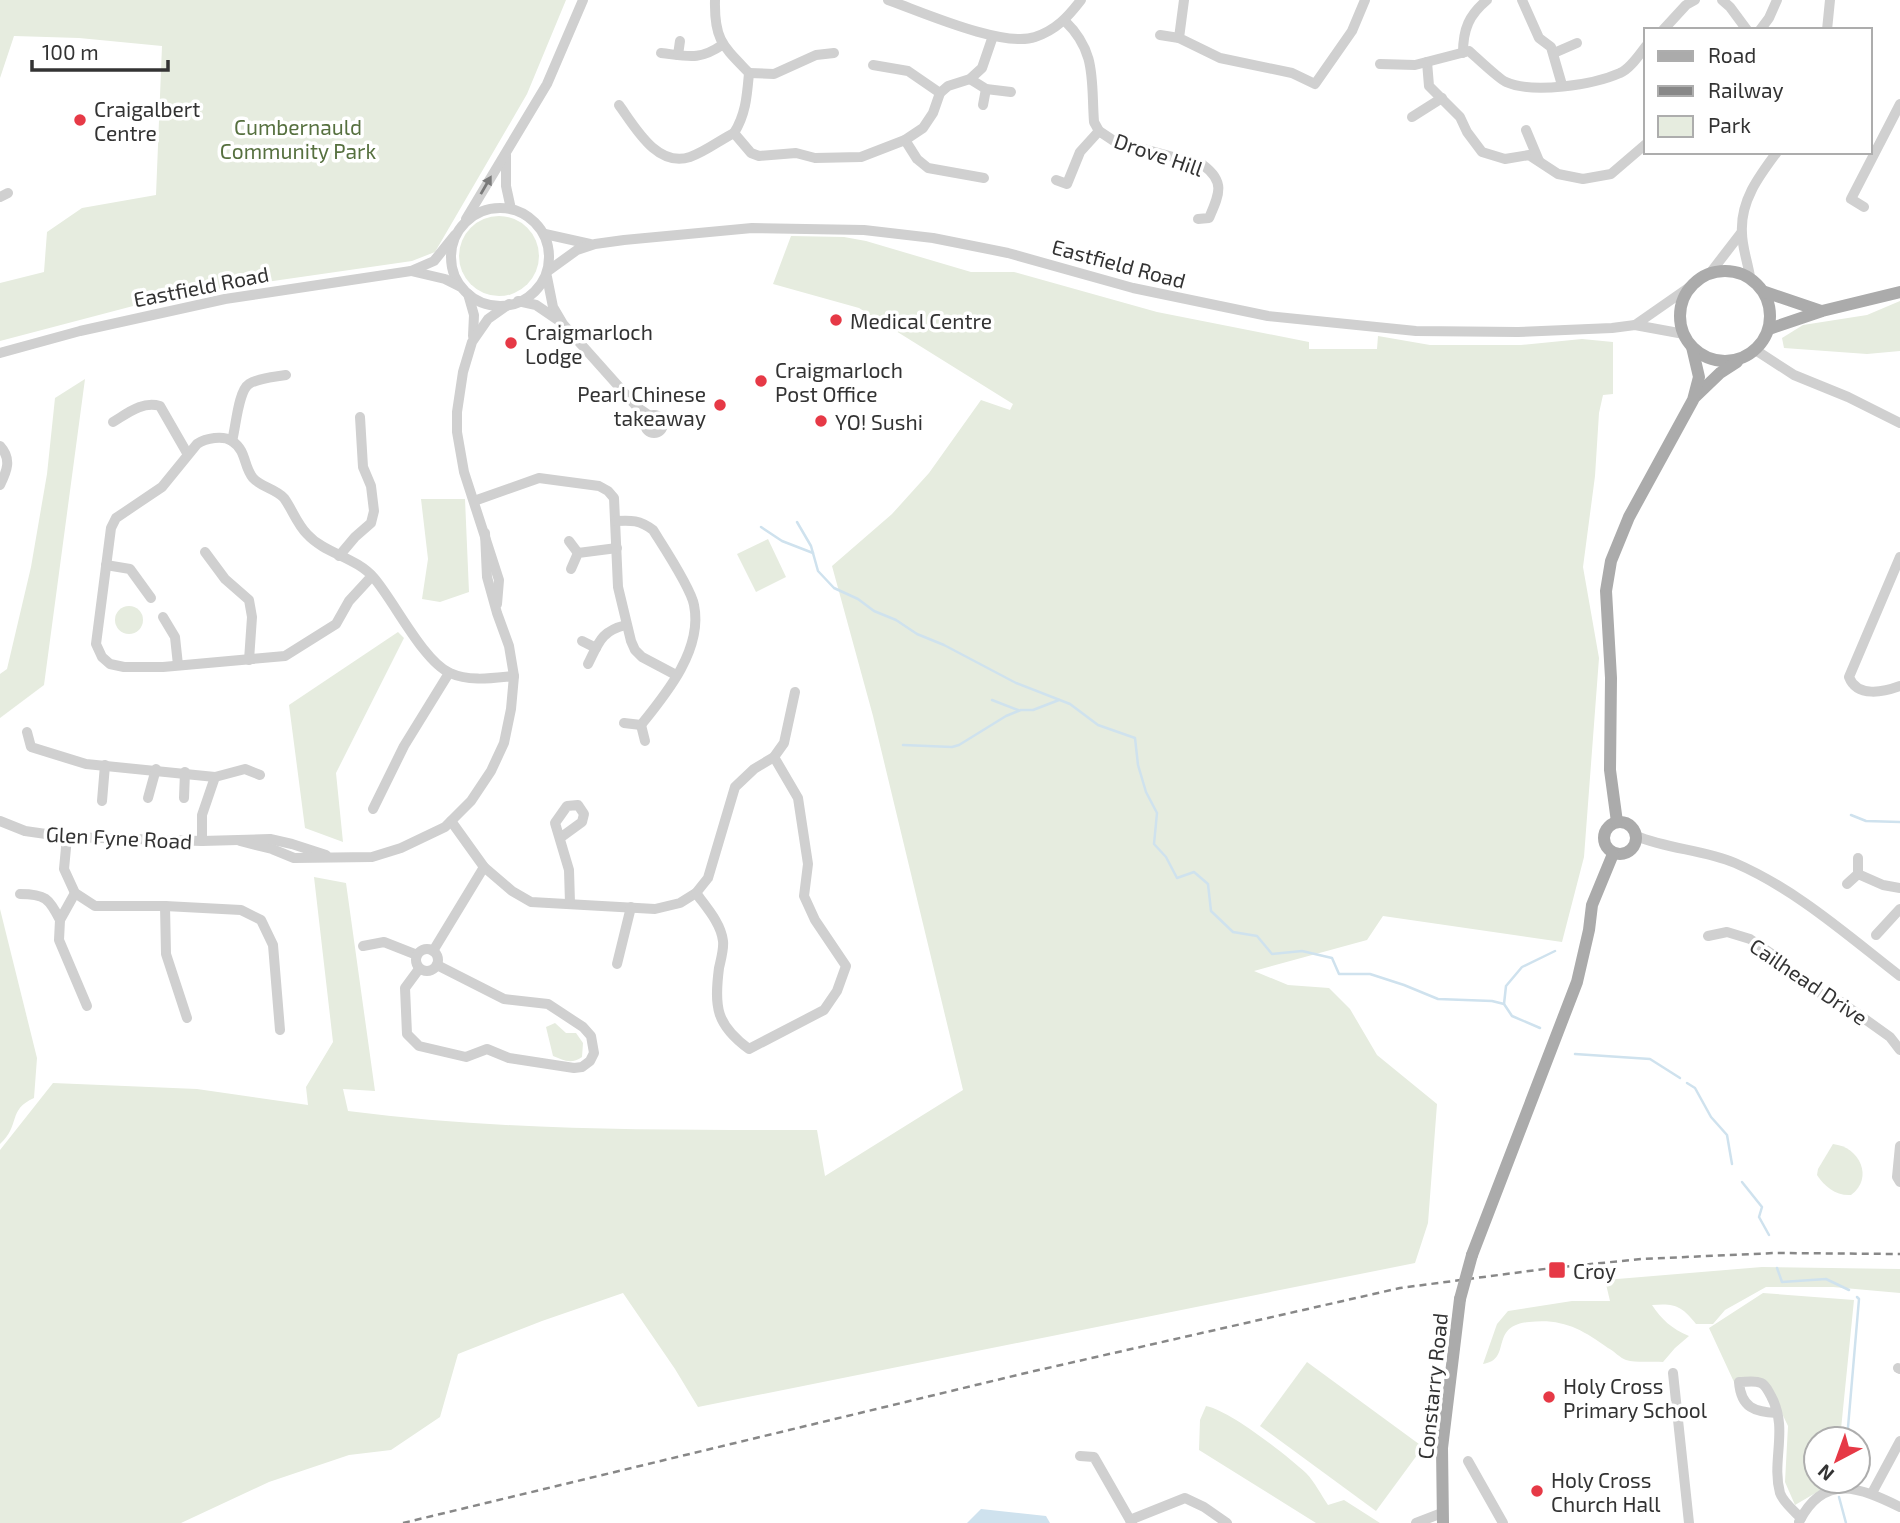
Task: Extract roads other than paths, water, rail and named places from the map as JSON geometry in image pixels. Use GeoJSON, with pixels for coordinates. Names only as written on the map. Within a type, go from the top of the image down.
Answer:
{"type":"FeatureCollection","features":[{"type":"Feature","properties":{"kind":"main road"},"geometry":{"type":"LineString","coordinates":[[1617,822],[1610,770],[1611,678],[1606,591],[1611,561],[1629,517],[1693,400],[1699,377],[1692,347],[1684,334],[1680,313],[1684,296],[1690,286],[1711,272],[1734,271],[1750,277],[1765,292],[1770,304],[1769,329],[1751,354],[1720,373],[1693,400]]}},
{"type":"Feature","properties":{"kind":"main road"},"geometry":{"type":"LineString","coordinates":[[1765,292],[1822,311]]}},
{"type":"Feature","properties":{"kind":"main road"},"geometry":{"type":"LineString","coordinates":[[1769,329],[1822,311],[1900,292]]}},
{"type":"Feature","properties":{"kind":"main road"},"geometry":{"type":"LineString","coordinates":[[1692,347],[1709,358],[1723,361],[1751,354]]}},
{"type":"Feature","properties":{"kind":"main road"},"geometry":{"type":"LineString","coordinates":[[1617,822],[1631,826],[1636,836],[1636,842],[1630,851],[1621,855],[1614,854],[1604,845],[1607,827],[1617,822]]}},
{"type":"Feature","properties":{"kind":"main road","name":"Constarry Road"},"geometry":{"type":"LineString","coordinates":[[1443,1518],[1442,1448],[1460,1298],[1472,1255],[1577,982],[1592,905],[1614,854]]}},
{"type":"Feature","properties":{"kind":"street"},"geometry":{"type":"LineString","coordinates":[[547,274],[527,296],[514,302],[498,305],[482,302],[465,291],[451,267],[451,250],[455,234],[547,84],[583,0]]}},
{"type":"Feature","properties":{"kind":"street"},"geometry":{"type":"LineString","coordinates":[[715,0],[716,30],[722,45],[749,73],[775,74],[816,55],[834,53]]}},
{"type":"Feature","properties":{"kind":"street"},"geometry":{"type":"LineString","coordinates":[[888,0],[993,36],[1015,40],[1034,38],[1065,21],[1081,0]]}},
{"type":"Feature","properties":{"kind":"street"},"geometry":{"type":"LineString","coordinates":[[1179,38],[1184,0]]}},
{"type":"Feature","properties":{"kind":"street"},"geometry":{"type":"LineString","coordinates":[[1315,84],[1352,31],[1365,0]]}},
{"type":"Feature","properties":{"kind":"street"},"geometry":{"type":"LineString","coordinates":[[1464,53],[1463,36],[1469,19],[1487,0]]}},
{"type":"Feature","properties":{"kind":"street"},"geometry":{"type":"LineString","coordinates":[[1522,0],[1539,38],[1551,47],[1554,53],[1562,85]]}},
{"type":"Feature","properties":{"kind":"street"},"geometry":{"type":"LineString","coordinates":[[1722,0],[1730,6],[1746,28]]}},
{"type":"Feature","properties":{"kind":"street"},"geometry":{"type":"LineString","coordinates":[[1762,28],[1777,0]]}},
{"type":"Feature","properties":{"kind":"street"},"geometry":{"type":"LineString","coordinates":[[1665,28],[1688,2]]}},
{"type":"Feature","properties":{"kind":"street"},"geometry":{"type":"LineString","coordinates":[[1827,28],[1831,2]]}},
{"type":"Feature","properties":{"kind":"street","name":"Drove Hill"},"geometry":{"type":"LineString","coordinates":[[1065,21],[1080,35],[1090,56],[1094,122],[1099,131],[1114,141],[1203,165],[1212,172],[1220,186],[1203,219],[1219,225]]}},
{"type":"Feature","properties":{"kind":"street"},"geometry":{"type":"LineString","coordinates":[[734,133],[751,153],[758,156],[796,153],[815,158],[861,157],[905,140],[923,128],[933,113],[940,93],[958,81],[970,79],[982,68],[993,36]]}},
{"type":"Feature","properties":{"kind":"street"},"geometry":{"type":"LineString","coordinates":[[1160,36],[1179,38],[1220,58],[1292,74],[1326,92]]}},
{"type":"Feature","properties":{"kind":"street"},"geometry":{"type":"LineString","coordinates":[[678,55],[680,41]]}},
{"type":"Feature","properties":{"kind":"street"},"geometry":{"type":"LineString","coordinates":[[1554,53],[1577,43]]}},
{"type":"Feature","properties":{"kind":"street"},"geometry":{"type":"LineString","coordinates":[[660,53],[694,58],[710,53],[722,45]]}},
{"type":"Feature","properties":{"kind":"street"},"geometry":{"type":"LineString","coordinates":[[1380,64],[1415,65],[1469,51],[1503,82],[1521,87],[1562,85],[1595,81],[1622,73],[1644,48]]}},
{"type":"Feature","properties":{"kind":"street"},"geometry":{"type":"LineString","coordinates":[[816,55],[817,69]]}},
{"type":"Feature","properties":{"kind":"street"},"geometry":{"type":"LineString","coordinates":[[888,68],[890,56]]}},
{"type":"Feature","properties":{"kind":"street"},"geometry":{"type":"LineString","coordinates":[[1427,62],[1429,86],[1460,117],[1482,152],[1505,159],[1529,155],[1558,174],[1583,179],[1611,174],[1644,146]]}},
{"type":"Feature","properties":{"kind":"street"},"geometry":{"type":"LineString","coordinates":[[873,65],[908,71],[940,93]]}},
{"type":"Feature","properties":{"kind":"street"},"geometry":{"type":"LineString","coordinates":[[619,105],[646,142],[673,159],[689,158],[734,133],[746,105],[749,73]]}},
{"type":"Feature","properties":{"kind":"street"},"geometry":{"type":"LineString","coordinates":[[970,79],[986,89],[1012,92]]}},
{"type":"Feature","properties":{"kind":"street"},"geometry":{"type":"LineString","coordinates":[[983,105],[986,89]]}},
{"type":"Feature","properties":{"kind":"street"},"geometry":{"type":"LineString","coordinates":[[1412,117],[1442,97]]}},
{"type":"Feature","properties":{"kind":"street"},"geometry":{"type":"LineString","coordinates":[[1864,207],[1852,199],[1900,104]]}},
{"type":"Feature","properties":{"kind":"street"},"geometry":{"type":"LineString","coordinates":[[1526,130],[1539,161]]}},
{"type":"Feature","properties":{"kind":"street","name":"Drove Hill"},"geometry":{"type":"LineString","coordinates":[[1080,188],[1061,182],[1080,152],[1099,131]]}},
{"type":"Feature","properties":{"kind":"street"},"geometry":{"type":"LineString","coordinates":[[905,140],[917,159],[928,168],[984,178]]}},
{"type":"Feature","properties":{"kind":"street"},"geometry":{"type":"LineString","coordinates":[[507,149],[505,169],[511,209]]}},
{"type":"Feature","properties":{"kind":"street"},"geometry":{"type":"LineString","coordinates":[[1750,277],[1741,233],[1745,203],[1776,154]]}},
{"type":"Feature","properties":{"kind":"street"},"geometry":{"type":"LineString","coordinates":[[964,174],[966,161]]}},
{"type":"Feature","properties":{"kind":"street"},"geometry":{"type":"LineString","coordinates":[[465,221],[479,212],[494,208],[511,209],[526,216],[545,234],[551,256],[547,274],[553,307],[563,324]]}},
{"type":"Feature","properties":{"kind":"street","name":"Eastfield Road"},"geometry":{"type":"LineString","coordinates":[[547,274],[577,250],[595,244],[752,228],[864,230],[933,238],[1009,253],[1167,296],[1294,320],[1455,333],[1585,329],[1635,324],[1684,334]]}},
{"type":"Feature","properties":{"kind":"street"},"geometry":{"type":"LineString","coordinates":[[1711,272],[1741,233]]}},
{"type":"Feature","properties":{"kind":"street","name":"Eastfield Road"},"geometry":{"type":"LineString","coordinates":[[0,353],[180,308],[411,271],[434,261],[455,234]]}},
{"type":"Feature","properties":{"kind":"street","name":"Eastfield Road"},"geometry":{"type":"LineString","coordinates":[[545,234],[595,244]]}},
{"type":"Feature","properties":{"kind":"street","name":"Eastfield Road"},"geometry":{"type":"LineString","coordinates":[[411,271],[445,279],[465,291]]}},
{"type":"Feature","properties":{"kind":"street","name":"Eastfield Road"},"geometry":{"type":"LineString","coordinates":[[1635,324],[1690,286]]}},
{"type":"Feature","properties":{"kind":"street","name":"Glen Fyne Road"},"geometry":{"type":"LineString","coordinates":[[0,821],[25,831],[67,837],[240,841],[294,858],[372,857],[401,848],[444,827],[471,801],[491,771],[504,743],[512,709],[514,676],[509,646],[496,614],[499,580],[464,472],[457,432],[459,392],[472,342],[474,315],[465,291]]}},
{"type":"Feature","properties":{"kind":"street"},"geometry":{"type":"LineString","coordinates":[[514,302],[544,309],[563,324],[638,407],[650,416]]}},
{"type":"Feature","properties":{"kind":"street","name":"Glen Fyne Road"},"geometry":{"type":"LineString","coordinates":[[472,342],[488,320],[514,302]]}},
{"type":"Feature","properties":{"kind":"street"},"geometry":{"type":"LineString","coordinates":[[1751,354],[1900,423]]}},
{"type":"Feature","properties":{"kind":"street"},"geometry":{"type":"LineString","coordinates":[[232,441],[240,395],[245,387],[251,382],[286,375]]}},
{"type":"Feature","properties":{"kind":"street"},"geometry":{"type":"LineString","coordinates":[[1848,397],[1900,429]]}},
{"type":"Feature","properties":{"kind":"street"},"geometry":{"type":"LineString","coordinates":[[113,422],[143,405],[160,406],[187,453]]}},
{"type":"Feature","properties":{"kind":"street"},"geometry":{"type":"LineString","coordinates":[[340,556],[371,523],[374,511],[371,486],[363,467],[360,417]]}},
{"type":"Feature","properties":{"kind":"street"},"geometry":{"type":"LineString","coordinates":[[372,576],[349,601],[336,624],[285,656],[124,667],[110,664],[102,657],[96,644],[111,528],[116,518],[162,486],[187,453],[204,440],[222,438],[232,441],[244,454],[255,481],[282,496],[306,534],[372,576],[422,646],[449,673],[474,678],[514,676]]}},
{"type":"Feature","properties":{"kind":"street"},"geometry":{"type":"LineString","coordinates":[[0,446],[6,453],[8,462],[0,485]]}},
{"type":"Feature","properties":{"kind":"street"},"geometry":{"type":"LineString","coordinates":[[474,501],[532,478],[599,486],[608,491],[614,498],[618,587],[626,625],[635,650],[642,657],[676,675]]}},
{"type":"Feature","properties":{"kind":"street"},"geometry":{"type":"LineString","coordinates":[[616,521],[633,520],[653,530],[694,603],[693,643],[676,675],[641,725],[645,741]]}},
{"type":"Feature","properties":{"kind":"street"},"geometry":{"type":"LineString","coordinates":[[569,541],[578,554]]}},
{"type":"Feature","properties":{"kind":"street"},"geometry":{"type":"LineString","coordinates":[[578,554],[617,548]]}},
{"type":"Feature","properties":{"kind":"street"},"geometry":{"type":"LineString","coordinates":[[205,552],[225,579],[249,600],[252,617],[249,660]]}},
{"type":"Feature","properties":{"kind":"street"},"geometry":{"type":"LineString","coordinates":[[571,569],[578,554]]}},
{"type":"Feature","properties":{"kind":"street"},"geometry":{"type":"LineString","coordinates":[[1900,557],[1849,677],[1853,685],[1878,693],[1900,686]]}},
{"type":"Feature","properties":{"kind":"street"},"geometry":{"type":"LineString","coordinates":[[106,565],[130,569],[151,598]]}},
{"type":"Feature","properties":{"kind":"street"},"geometry":{"type":"LineString","coordinates":[[163,617],[176,637],[178,665]]}},
{"type":"Feature","properties":{"kind":"street"},"geometry":{"type":"LineString","coordinates":[[588,664],[602,636],[611,629],[626,625]]}},
{"type":"Feature","properties":{"kind":"street"},"geometry":{"type":"LineString","coordinates":[[582,641],[596,648]]}},
{"type":"Feature","properties":{"kind":"street"},"geometry":{"type":"LineString","coordinates":[[373,809],[404,747],[449,673]]}},
{"type":"Feature","properties":{"kind":"street"},"geometry":{"type":"LineString","coordinates":[[451,821],[484,867],[512,891],[531,902],[655,909],[680,903],[696,893],[708,878],[735,787],[754,769],[774,757],[784,743],[795,692]]}},
{"type":"Feature","properties":{"kind":"street"},"geometry":{"type":"LineString","coordinates":[[624,723],[641,725]]}},
{"type":"Feature","properties":{"kind":"street"},"geometry":{"type":"LineString","coordinates":[[27,732],[31,747],[86,764],[215,777],[245,769],[260,775]]}},
{"type":"Feature","properties":{"kind":"street"},"geometry":{"type":"LineString","coordinates":[[696,893],[718,923],[723,941],[716,994],[720,1021],[732,1037],[749,1049],[824,1010],[837,991],[846,966],[815,920],[804,896],[808,864],[798,798],[774,757]]}},
{"type":"Feature","properties":{"kind":"street"},"geometry":{"type":"LineString","coordinates":[[102,801],[105,765]]}},
{"type":"Feature","properties":{"kind":"street"},"geometry":{"type":"LineString","coordinates":[[148,798],[156,769]]}},
{"type":"Feature","properties":{"kind":"street"},"geometry":{"type":"LineString","coordinates":[[184,798],[185,772]]}},
{"type":"Feature","properties":{"kind":"street"},"geometry":{"type":"LineString","coordinates":[[202,841],[202,815],[215,777]]}},
{"type":"Feature","properties":{"kind":"street"},"geometry":{"type":"LineString","coordinates":[[1636,836],[1650,842],[1732,862],[1772,881],[1793,893],[1900,976]]}},
{"type":"Feature","properties":{"kind":"street"},"geometry":{"type":"LineString","coordinates":[[67,837],[64,869],[75,893],[95,906],[241,910],[261,920],[273,945],[280,1030]]}},
{"type":"Feature","properties":{"kind":"street"},"geometry":{"type":"LineString","coordinates":[[560,838],[569,870],[570,903]]}},
{"type":"Feature","properties":{"kind":"street"},"geometry":{"type":"LineString","coordinates":[[1847,884],[1858,874],[1858,858]]}},
{"type":"Feature","properties":{"kind":"street"},"geometry":{"type":"LineString","coordinates":[[433,951],[484,867]]}},
{"type":"Feature","properties":{"kind":"street"},"geometry":{"type":"LineString","coordinates":[[1858,874],[1900,888]]}},
{"type":"Feature","properties":{"kind":"street"},"geometry":{"type":"LineString","coordinates":[[75,893],[60,920],[59,940],[87,1006]]}},
{"type":"Feature","properties":{"kind":"street"},"geometry":{"type":"LineString","coordinates":[[20,894],[39,894],[51,902],[60,920]]}},
{"type":"Feature","properties":{"kind":"street"},"geometry":{"type":"LineString","coordinates":[[165,906],[166,954],[187,1018]]}},
{"type":"Feature","properties":{"kind":"street"},"geometry":{"type":"LineString","coordinates":[[617,964],[631,907]]}},
{"type":"Feature","properties":{"kind":"street"},"geometry":{"type":"LineString","coordinates":[[1877,934],[1900,909]]}},
{"type":"Feature","properties":{"kind":"street","name":"Cailhead Drive"},"geometry":{"type":"LineString","coordinates":[[1708,936],[1727,932],[1750,939],[1779,959],[1785,969],[1830,1000],[1841,1002],[1890,1037],[1900,1050]]}},
{"type":"Feature","properties":{"kind":"street"},"geometry":{"type":"LineString","coordinates":[[363,946],[384,942],[417,955]]}},
{"type":"Feature","properties":{"kind":"street"},"geometry":{"type":"LineString","coordinates":[[424,949],[433,951],[438,960],[437,965],[432,971],[425,972],[416,964],[417,955],[424,949]]}},
{"type":"Feature","properties":{"kind":"street"},"geometry":{"type":"LineString","coordinates":[[419,969],[405,988],[407,1034],[419,1046],[466,1057],[487,1049],[509,1058],[574,1068],[582,1067],[590,1061],[594,1053],[591,1036],[583,1027],[548,1004],[504,999],[437,965]]}},
{"type":"Feature","properties":{"kind":"street"},"geometry":{"type":"LineString","coordinates":[[1900,1146],[1897,1177],[1900,1182]]}},
{"type":"Feature","properties":{"kind":"street"},"geometry":{"type":"LineString","coordinates":[[1673,1373],[1689,1523]]}},
{"type":"Feature","properties":{"kind":"street"},"geometry":{"type":"LineString","coordinates":[[1777,1413],[1781,1434],[1777,1479],[1781,1497],[1800,1520],[1805,1511],[1822,1495]]}},
{"type":"Feature","properties":{"kind":"street"},"geometry":{"type":"LineString","coordinates":[[1900,1441],[1872,1493],[1900,1507]]}},
{"type":"Feature","properties":{"kind":"street"},"geometry":{"type":"LineString","coordinates":[[1080,1456],[1094,1452],[1131,1522],[1185,1498],[1227,1523]]}},
{"type":"Feature","properties":{"kind":"street"},"geometry":{"type":"LineString","coordinates":[[1468,1461],[1503,1523]]}},
{"type":"Feature","properties":{"kind":"street"},"geometry":{"type":"LineString","coordinates":[[1416,1523],[1443,1518]]}},
{"type":"Feature","properties":{"kind":"water"},"geometry":{"type":"Polygon","coordinates":[[[981,1509],[1046,1516],[1050,1523],[967,1523],[981,1509]]]}},
{"type":"Feature","properties":{"kind":"waterway"},"geometry":{"type":"LineString","coordinates":[[797,522],[811,546],[818,571],[834,588],[917,634],[944,645],[1016,683],[1070,704],[1098,725],[1135,738],[1138,765],[1146,792],[1157,813],[1154,844],[1166,857],[1177,878],[1194,872],[1208,884],[1211,911],[1233,932],[1257,936],[1272,954],[1302,951],[1332,958],[1339,974],[1370,974],[1438,999],[1504,1004],[1512,1016],[1540,1028]]}},
{"type":"Feature","properties":{"kind":"waterway"},"geometry":{"type":"LineString","coordinates":[[761,527],[782,541],[813,553]]}},
{"type":"Feature","properties":{"kind":"waterway"},"geometry":{"type":"LineString","coordinates":[[992,700],[1018,710]]}},
{"type":"Feature","properties":{"kind":"waterway"},"geometry":{"type":"LineString","coordinates":[[903,745],[959,745],[1006,716],[1059,700]]}},
{"type":"Feature","properties":{"kind":"waterway"},"geometry":{"type":"LineString","coordinates":[[1851,815],[1866,821],[1900,822]]}},
{"type":"Feature","properties":{"kind":"waterway"},"geometry":{"type":"LineString","coordinates":[[1504,1004],[1506,986],[1522,967],[1555,951]]}},
{"type":"Feature","properties":{"kind":"waterway"},"geometry":{"type":"LineString","coordinates":[[1575,1054],[1650,1059],[1680,1078]]}},
{"type":"Feature","properties":{"kind":"waterway"},"geometry":{"type":"LineString","coordinates":[[1687,1083],[1695,1088],[1711,1117],[1727,1135],[1732,1164]]}},
{"type":"Feature","properties":{"kind":"waterway"},"geometry":{"type":"LineString","coordinates":[[1742,1182],[1762,1207],[1759,1217],[1769,1235]]}},
{"type":"Feature","properties":{"kind":"waterway"},"geometry":{"type":"LineString","coordinates":[[1777,1268],[1782,1282],[1826,1279],[1849,1290]]}},
{"type":"Feature","properties":{"kind":"waterway"},"geometry":{"type":"LineString","coordinates":[[1848,1425],[1859,1299],[1857,1297]]}},
{"type":"Feature","properties":{"kind":"waterway"},"geometry":{"type":"LineString","coordinates":[[1839,1497],[1846,1523]]}},
{"type":"Feature","properties":{"kind":"railway"},"geometry":{"type":"LineString","coordinates":[[403,1523],[1030,1372],[1400,1288],[1641,1259],[1775,1253],[1900,1254]]}},
{"type":"Feature","properties":{"kind":"place","name":"Craigalbert Centre"},"geometry":{"type":"Point","coordinates":[80,120]}},
{"type":"Feature","properties":{"kind":"place","name":"Medical Centre"},"geometry":{"type":"Point","coordinates":[836,320]}},
{"type":"Feature","properties":{"kind":"place","name":"Craigmarloch Lodge"},"geometry":{"type":"Point","coordinates":[511,343]}},
{"type":"Feature","properties":{"kind":"place","name":"Craigmarloch Post Office"},"geometry":{"type":"Point","coordinates":[761,381]}},
{"type":"Feature","properties":{"kind":"place","name":"Pearl Chinese takeaway"},"geometry":{"type":"Point","coordinates":[720,405]}},
{"type":"Feature","properties":{"kind":"place","name":"YO! Sushi"},"geometry":{"type":"Point","coordinates":[821,421]}},
{"type":"Feature","properties":{"kind":"place","name":"Croy"},"geometry":{"type":"Point","coordinates":[1557,1270]}},
{"type":"Feature","properties":{"kind":"place","name":"Holy Cross Primary School"},"geometry":{"type":"Point","coordinates":[1549,1397]}},
{"type":"Feature","properties":{"kind":"place","name":"Holy Cross Church Hall"},"geometry":{"type":"Point","coordinates":[1537,1491]}},
{"type":"Feature","properties":{"kind":"park label","name":"Cumbernauld Community Park"},"geometry":{"type":"Point","coordinates":[298,138]}}]}
